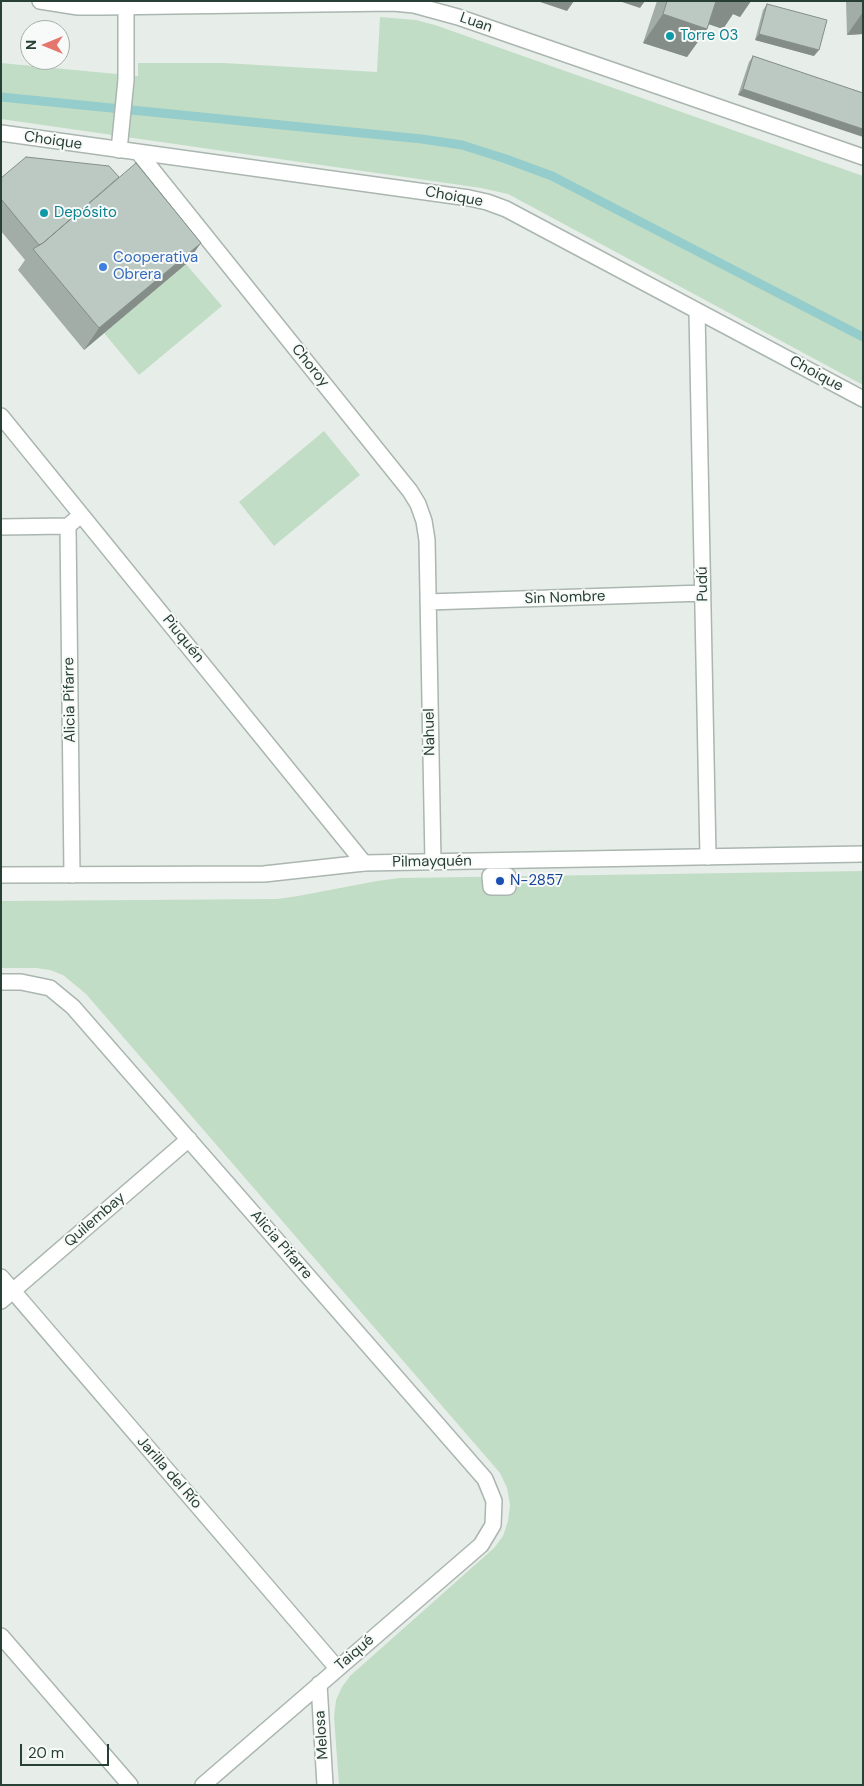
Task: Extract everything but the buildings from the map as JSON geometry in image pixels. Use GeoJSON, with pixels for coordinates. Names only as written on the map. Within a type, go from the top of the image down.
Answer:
{"type":"FeatureCollection","features":[{"type":"Feature","properties":{"kind":"street","name":"Luan"},"geometry":{"type":"LineString","coordinates":[[40,1],[78,7],[394,2],[438,10],[863,157]]}},
{"type":"Feature","properties":{"kind":"street"},"geometry":{"type":"LineString","coordinates":[[119,150],[126,80],[126,7]]}},
{"type":"Feature","properties":{"kind":"street","name":"Choique"},"geometry":{"type":"LineString","coordinates":[[1,133],[487,202],[506,209],[863,399]]}},
{"type":"Feature","properties":{"kind":"street","name":"Choroy"},"geometry":{"type":"LineString","coordinates":[[138,152],[414,498],[426,530],[428,602]]}},
{"type":"Feature","properties":{"kind":"street","name":"Pudú"},"geometry":{"type":"LineString","coordinates":[[697,312],[708,857]]}},
{"type":"Feature","properties":{"kind":"street","name":"Piuquén"},"geometry":{"type":"LineString","coordinates":[[1,416],[364,863]]}},
{"type":"Feature","properties":{"kind":"street"},"geometry":{"type":"LineString","coordinates":[[1,527],[68,526],[82,514]]}},
{"type":"Feature","properties":{"kind":"street","name":"Alicia Pifarre"},"geometry":{"type":"LineString","coordinates":[[68,526],[72,875]]}},
{"type":"Feature","properties":{"kind":"street","name":"Sin Nombre"},"geometry":{"type":"LineString","coordinates":[[428,602],[703,593]]}},
{"type":"Feature","properties":{"kind":"street","name":"Nahuel"},"geometry":{"type":"LineString","coordinates":[[428,602],[433,862]]}},
{"type":"Feature","properties":{"kind":"street","name":"Pilmayquén"},"geometry":{"type":"LineString","coordinates":[[1,875],[264,874],[364,863],[863,854]]}},
{"type":"Feature","properties":{"kind":"street","name":"Alicia Pifarre"},"geometry":{"type":"LineString","coordinates":[[1,982],[21,982],[50,988],[73,1007],[485,1479],[494,1501],[495,1513]]}},
{"type":"Feature","properties":{"kind":"street","name":"Quilembay"},"geometry":{"type":"LineString","coordinates":[[1,1301],[189,1140]]}},
{"type":"Feature","properties":{"kind":"street","name":"Jarilla del Río"},"geometry":{"type":"LineString","coordinates":[[1,1277],[337,1668]]}},
{"type":"Feature","properties":{"kind":"street","name":"Taiqué"},"geometry":{"type":"LineString","coordinates":[[202,1785],[480,1545],[493,1525],[495,1513]]}},
{"type":"Feature","properties":{"kind":"street"},"geometry":{"type":"LineString","coordinates":[[1,1636],[130,1785]]}},
{"type":"Feature","properties":{"kind":"street","name":"Melosa"},"geometry":{"type":"LineString","coordinates":[[318,1684],[325,1785]]}},
{"type":"Feature","properties":{"kind":"green space"},"geometry":{"type":"Polygon","coordinates":[[[380,17],[416,20],[435,25],[863,176],[863,385],[508,194],[481,188],[1,119],[1,63],[20,65],[20,70],[70,70],[138,76],[138,63],[224,63],[377,72],[380,17]]]}},
{"type":"Feature","properties":{"kind":"green space"},"geometry":{"type":"Polygon","coordinates":[[[186,264],[222,306],[139,375],[104,333],[186,264]]]}},
{"type":"Feature","properties":{"kind":"green space"},"geometry":{"type":"Polygon","coordinates":[[[324,431],[360,475],[274,546],[239,502],[324,431]]]}},
{"type":"Feature","properties":{"kind":"green space"},"geometry":{"type":"Polygon","coordinates":[[[863,871],[863,1785],[339,1785],[334,1717],[336,1700],[342,1687],[350,1676],[494,1548],[503,1536],[508,1521],[510,1505],[507,1488],[500,1473],[86,994],[63,975],[50,970],[1,968],[1,901],[277,899],[400,878],[863,871]]]}},
{"type":"Feature","properties":{"kind":"waterway"},"geometry":{"type":"LineString","coordinates":[[1,97],[422,139],[462,145],[552,176],[863,337]]}},
{"type":"Feature","properties":{"kind":"place","name":"Torre 03"},"geometry":{"type":"Point","coordinates":[670,36]}},
{"type":"Feature","properties":{"kind":"place","name":"Depósito"},"geometry":{"type":"Point","coordinates":[44,213]}},
{"type":"Feature","properties":{"kind":"place","name":"Cooperativa Obrera"},"geometry":{"type":"Point","coordinates":[103,267]}},
{"type":"Feature","properties":{"kind":"place","name":"N-2857"},"geometry":{"type":"Point","coordinates":[500,881]}}]}
